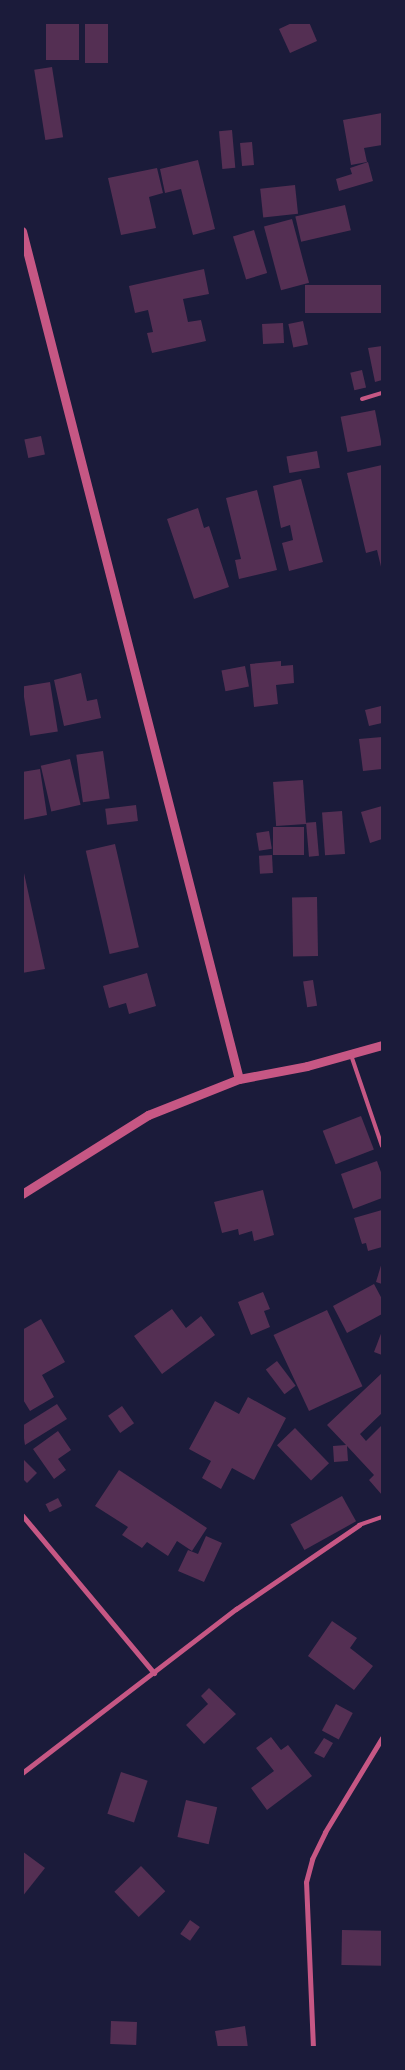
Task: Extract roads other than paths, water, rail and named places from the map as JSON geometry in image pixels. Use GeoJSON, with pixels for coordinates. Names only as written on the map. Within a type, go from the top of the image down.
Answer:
{"type":"FeatureCollection","features":[{"type":"Feature","properties":{"kind":"street"},"geometry":{"type":"LineString","coordinates":[[22,231],[239,1079]]}},
{"type":"Feature","properties":{"kind":"street"},"geometry":{"type":"LineString","coordinates":[[22,1194],[148,1115],[239,1079],[307,1066],[382,1045]]}},
{"type":"Feature","properties":{"kind":"street"},"geometry":{"type":"LineString","coordinates":[[22,1515],[154,1673]]}},
{"type":"Feature","properties":{"kind":"street"},"geometry":{"type":"LineString","coordinates":[[22,1773],[236,1609],[359,1525]]}},
{"type":"Feature","properties":{"kind":"street"},"geometry":{"type":"LineString","coordinates":[[312,2048],[306,1882],[312,1859],[325,1832],[382,1738]]}},
{"type":"Feature","properties":{"kind":"lane"},"geometry":{"type":"LineString","coordinates":[[362,398],[382,393]]}},
{"type":"Feature","properties":{"kind":"lane"},"geometry":{"type":"LineString","coordinates":[[350,1053],[382,1146]]}},
{"type":"Feature","properties":{"kind":"lane"},"geometry":{"type":"LineString","coordinates":[[359,1525],[382,1517]]}}]}
